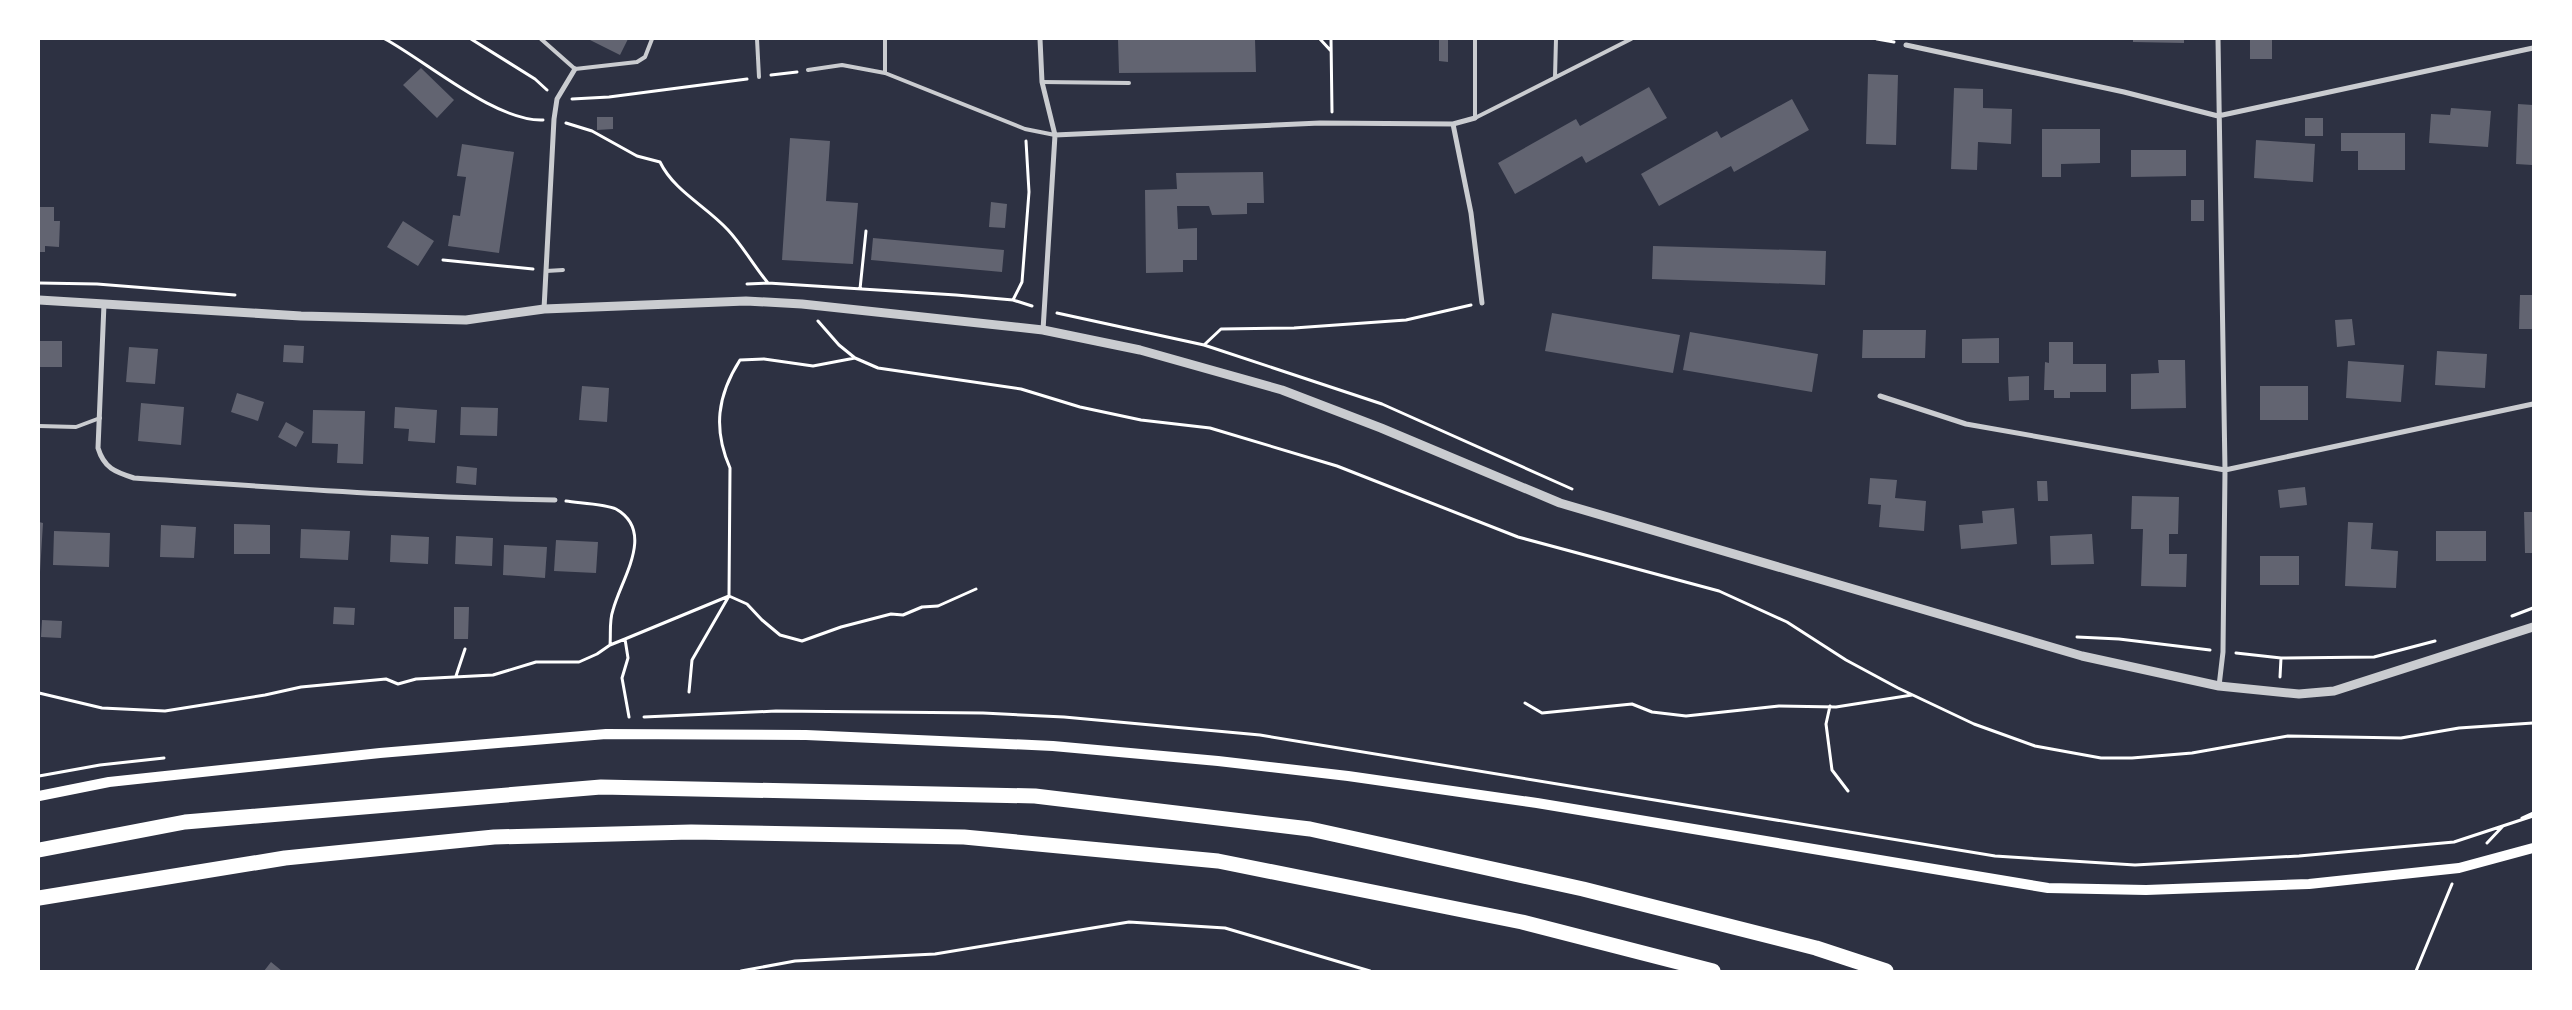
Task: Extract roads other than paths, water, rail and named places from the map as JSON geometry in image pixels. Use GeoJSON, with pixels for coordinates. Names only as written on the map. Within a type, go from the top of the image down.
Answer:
{"type":"FeatureCollection","features":[{"type":"Feature","properties":{"kind":"highway"},"geometry":{"type":"LineString","coordinates":[[39,850],[185,822],[600,787],[1035,796],[1310,829],[1583,889],[1816,948],[1886,971]]}},
{"type":"Feature","properties":{"kind":"highway"},"geometry":{"type":"LineString","coordinates":[[39,898],[285,858],[494,837],[691,832],[964,837],[1218,861],[1522,922],[1713,971]]}},
{"type":"Feature","properties":{"kind":"main road"},"geometry":{"type":"LineString","coordinates":[[39,796],[109,782],[380,753],[606,734],[806,735],[1053,746],[1218,761],[1348,776],[1537,803],[2048,888],[2146,890],[2308,884],[2464,866],[2533,848]]}},
{"type":"Feature","properties":{"kind":"street"},"geometry":{"type":"LineString","coordinates":[[1040,39],[1042,82],[1055,135],[1043,330]]}},
{"type":"Feature","properties":{"kind":"street"},"geometry":{"type":"LineString","coordinates":[[2218,39],[2225,470],[2223,652],[2220,686]]}},
{"type":"Feature","properties":{"kind":"street"},"geometry":{"type":"LineString","coordinates":[[1906,45],[2124,92],[2218,116],[2533,48]]}},
{"type":"Feature","properties":{"kind":"street"},"geometry":{"type":"LineString","coordinates":[[544,309],[554,119],[557,99],[575,68]]}},
{"type":"Feature","properties":{"kind":"street"},"geometry":{"type":"LineString","coordinates":[[1055,135],[1332,123],[1453,124],[1475,118]]}},
{"type":"Feature","properties":{"kind":"street"},"geometry":{"type":"LineString","coordinates":[[1453,124],[1471,213],[1482,303]]}},
{"type":"Feature","properties":{"kind":"street"},"geometry":{"type":"LineString","coordinates":[[39,300],[301,316],[466,320],[544,309],[746,301],[802,304],[1043,330],[1140,350],[1282,390],[1381,428],[1560,504],[2082,656],[2220,686],[2299,694],[2334,690],[2533,627]]}},
{"type":"Feature","properties":{"kind":"street"},"geometry":{"type":"LineString","coordinates":[[104,304],[98,448],[101,460],[115,472],[134,478],[449,498],[555,500]]}},
{"type":"Feature","properties":{"kind":"street"},"geometry":{"type":"LineString","coordinates":[[1880,396],[1966,424],[2225,470],[2533,404]]}},
{"type":"Feature","properties":{"kind":"lane"},"geometry":{"type":"LineString","coordinates":[[541,39],[575,68],[637,62],[645,56],[652,39]]}},
{"type":"Feature","properties":{"kind":"lane"},"geometry":{"type":"LineString","coordinates":[[757,39],[759,77]]}},
{"type":"Feature","properties":{"kind":"lane"},"geometry":{"type":"LineString","coordinates":[[885,39],[885,73]]}},
{"type":"Feature","properties":{"kind":"lane"},"geometry":{"type":"LineString","coordinates":[[1475,39],[1475,118],[1631,39]]}},
{"type":"Feature","properties":{"kind":"lane"},"geometry":{"type":"LineString","coordinates":[[1556,39],[1556,77]]}},
{"type":"Feature","properties":{"kind":"lane"},"geometry":{"type":"LineString","coordinates":[[808,70],[842,65],[885,73],[1025,129],[1055,135]]}},
{"type":"Feature","properties":{"kind":"lane"},"geometry":{"type":"LineString","coordinates":[[1042,82],[1129,83]]}},
{"type":"Feature","properties":{"kind":"lane"},"geometry":{"type":"LineString","coordinates":[[546,270],[563,270]]}},
{"type":"Feature","properties":{"kind":"lane"},"geometry":{"type":"LineString","coordinates":[[39,426],[76,428],[100,418]]}}]}
